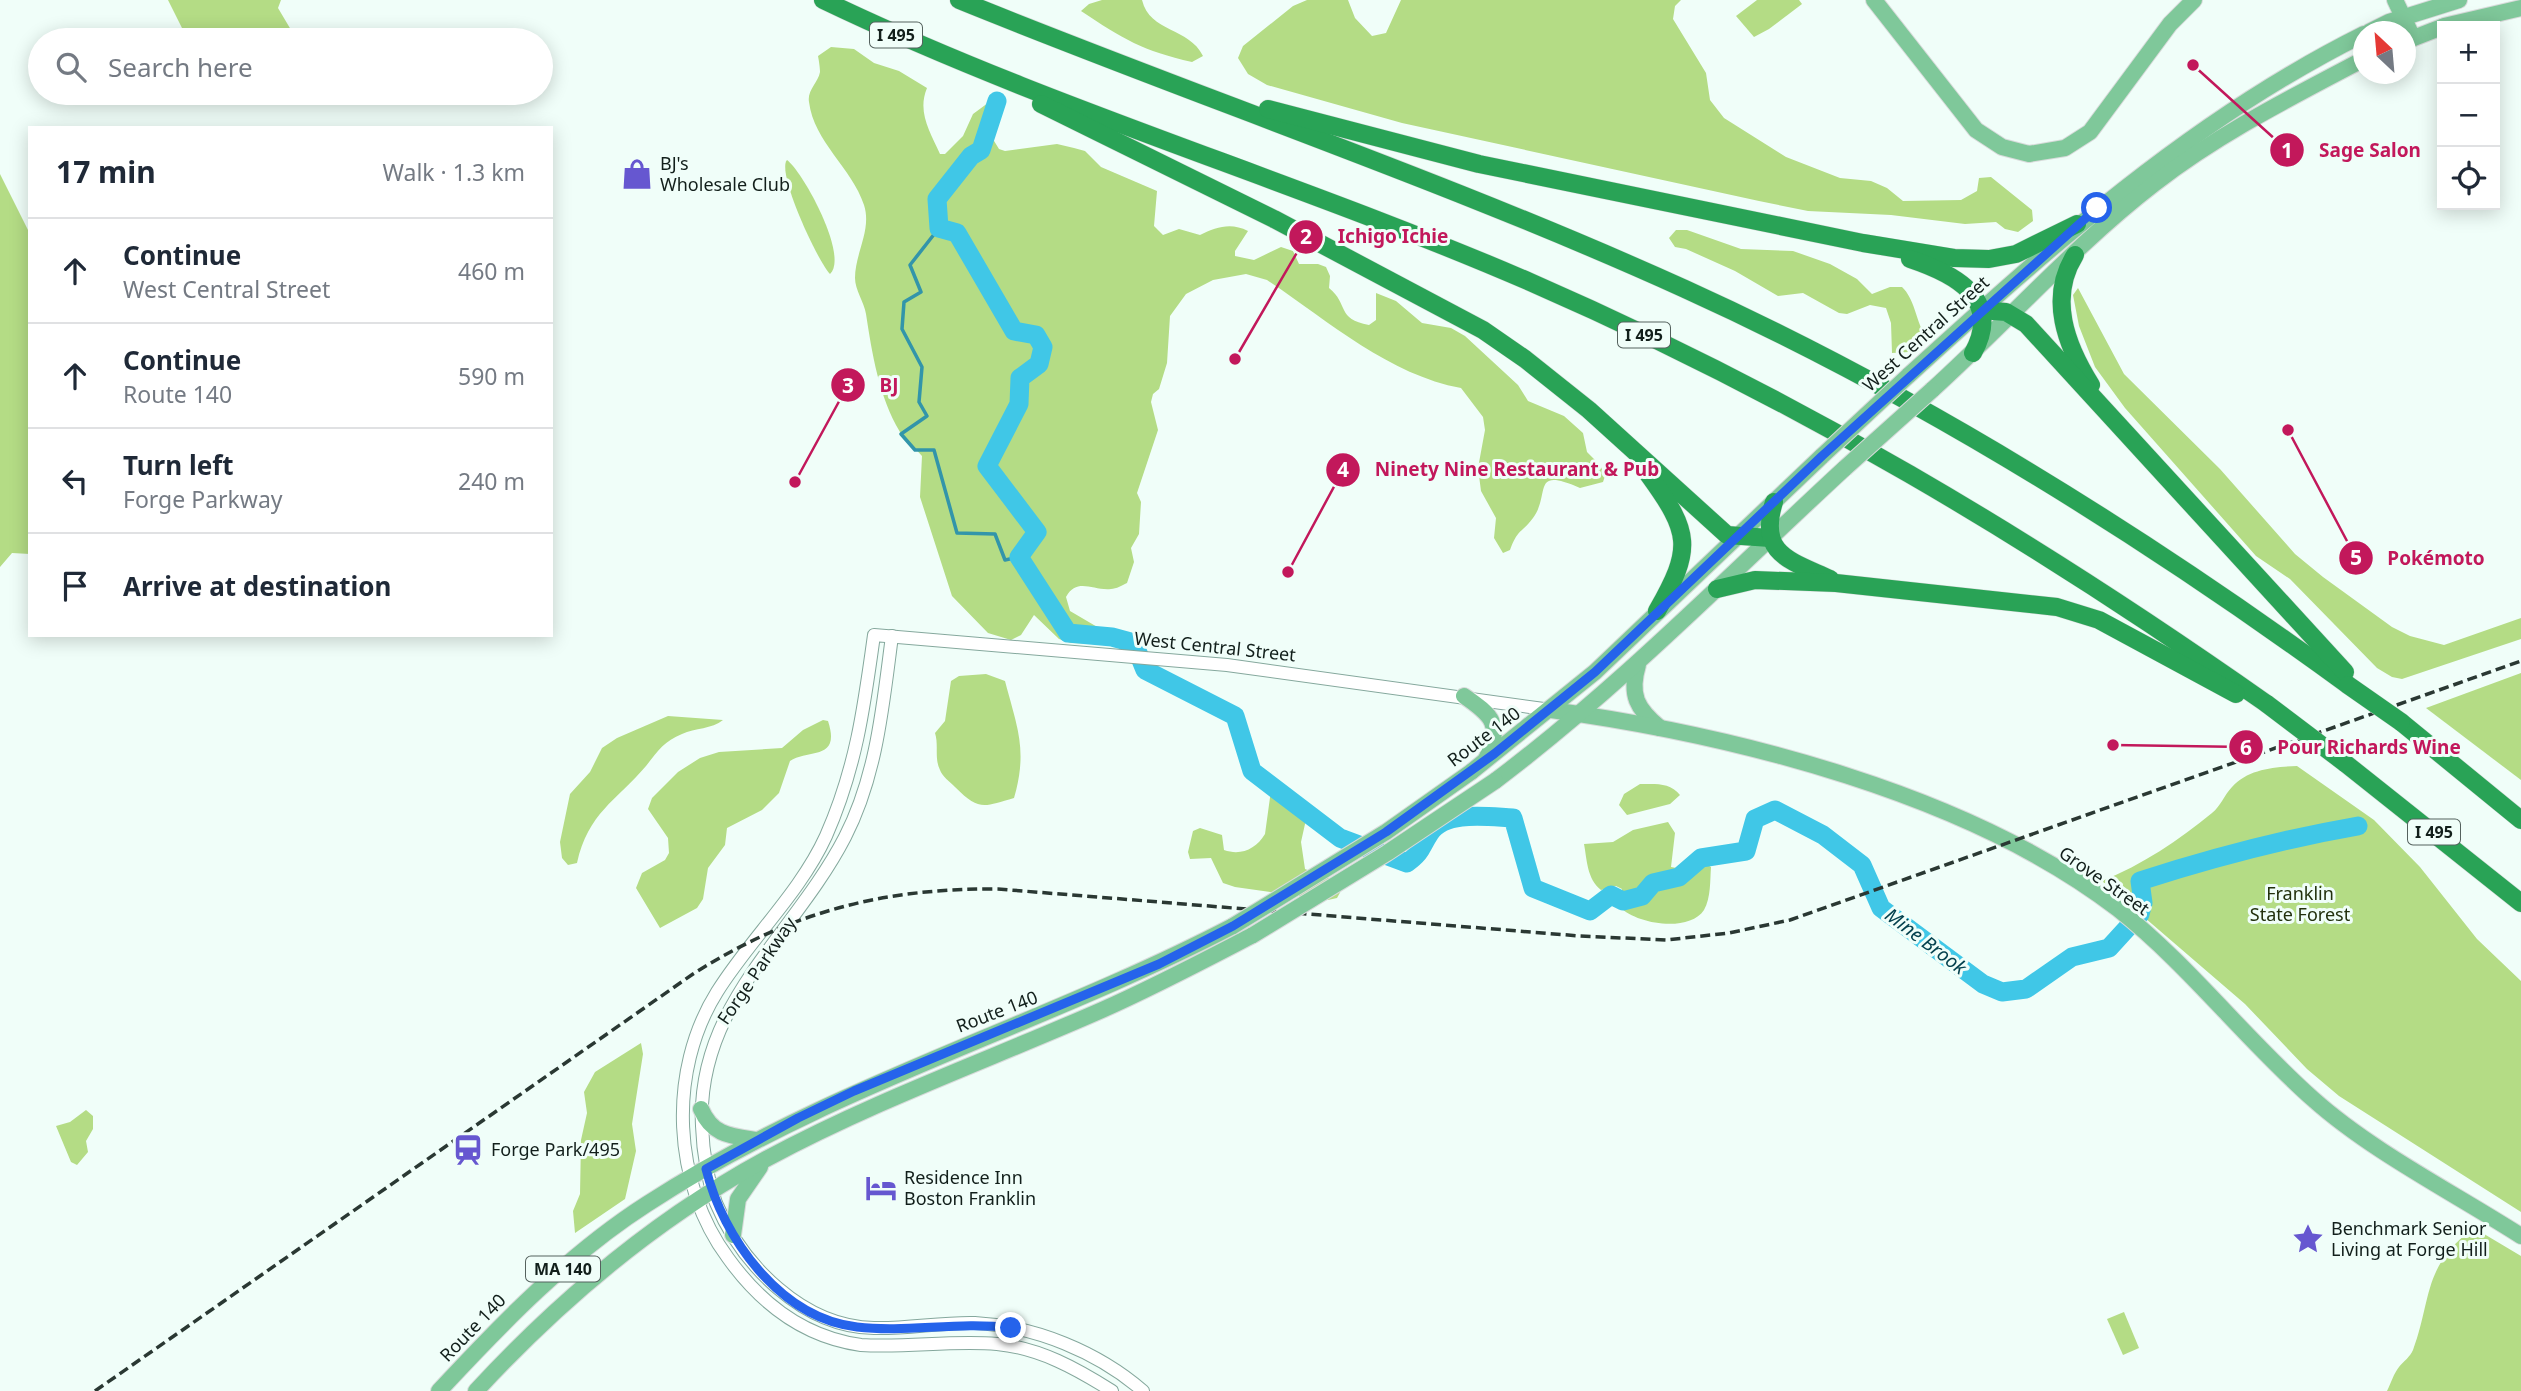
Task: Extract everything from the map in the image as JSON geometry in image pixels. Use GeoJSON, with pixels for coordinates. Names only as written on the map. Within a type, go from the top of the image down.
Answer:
{"type":"FeatureCollection","features":[{"type":"Feature","properties":{"kind":"highway","name":"I 495"},"geometry":{"type":"LineString","coordinates":[[823,0],[970,66],[1452,250],[1572,301],[1723,373],[1840,433],[1983,515],[2140,615],[2323,746],[2521,903]]}},
{"type":"Feature","properties":{"kind":"highway"},"geometry":{"type":"LineString","coordinates":[[959,0],[1072,46],[1473,198],[1688,290],[1884,390],[2007,460],[2148,548],[2351,682],[2521,820]]}},
{"type":"Feature","properties":{"kind":"highway"},"geometry":{"type":"LineString","coordinates":[[1072,46],[1268,109],[1392,142],[1863,243],[1954,258],[1989,259],[2026,251],[2077,224]]}},
{"type":"Feature","properties":{"kind":"highway"},"geometry":{"type":"LineString","coordinates":[[970,66],[1274,219],[1483,330],[1536,367],[1717,527],[1735,536],[1770,538]]}},
{"type":"Feature","properties":{"kind":"highway"},"geometry":{"type":"LineString","coordinates":[[1863,243],[1946,273],[1975,296],[1981,310],[1983,329],[1973,353]]}},
{"type":"Feature","properties":{"kind":"highway"},"geometry":{"type":"LineString","coordinates":[[2075,255],[2063,282],[2063,320],[2073,351],[2114,420]]}},
{"type":"Feature","properties":{"kind":"highway"},"geometry":{"type":"LineString","coordinates":[[1981,310],[1999,310],[2026,324],[2351,682]]}},
{"type":"Feature","properties":{"kind":"highway"},"geometry":{"type":"LineString","coordinates":[[1628,446],[1667,500],[1683,537],[1684,550],[1679,574],[1657,611]]}},
{"type":"Feature","properties":{"kind":"highway"},"geometry":{"type":"LineString","coordinates":[[1774,502],[1767,524],[1770,538],[1786,559],[1836,583]]}},
{"type":"Feature","properties":{"kind":"highway"},"geometry":{"type":"LineString","coordinates":[[1717,589],[1755,580],[1836,583],[2073,611],[2109,625],[2265,706]]}},
{"type":"Feature","properties":{"kind":"main road"},"geometry":{"type":"LineString","coordinates":[[1874,0],[1983,136],[2009,150],[2036,153],[2072,145],[2100,121],[2165,31],[2194,0]]}},
{"type":"Feature","properties":{"kind":"main road"},"geometry":{"type":"LineString","coordinates":[[2395,0],[2404,21]]}},
{"type":"Feature","properties":{"kind":"main road"},"geometry":{"type":"LineString","coordinates":[[2394,21],[2459,0]]}},
{"type":"Feature","properties":{"kind":"main road"},"geometry":{"type":"LineString","coordinates":[[2468,21],[2521,8]]}},
{"type":"Feature","properties":{"kind":"main road"},"geometry":{"type":"LineString","coordinates":[[2416,37],[2437,29]]}},
{"type":"Feature","properties":{"kind":"main road","name":"West Central Street"},"geometry":{"type":"LineString","coordinates":[[1551,710],[1908,376],[2077,224],[2212,124],[2275,83],[2353,40]]}},
{"type":"Feature","properties":{"kind":"main road","name":"MA 140"},"geometry":{"type":"LineString","coordinates":[[476,1391],[524,1341],[583,1287],[696,1202],[767,1159],[864,1110],[1171,978],[1253,935],[1387,853],[1494,781],[1581,715],[1637,665],[1844,468],[1973,353],[2132,201],[2199,151],[2353,65]]}},
{"type":"Feature","properties":{"kind":"main road"},"geometry":{"type":"LineString","coordinates":[[1637,665],[1633,682],[1635,703],[1662,730]]}},
{"type":"Feature","properties":{"kind":"main road"},"geometry":{"type":"LineString","coordinates":[[1464,696],[1485,711],[1494,725],[1494,743],[1485,761]]}},
{"type":"Feature","properties":{"kind":"main road","name":"West Central Street"},"geometry":{"type":"LineString","coordinates":[[1551,710],[1581,715]]}},
{"type":"Feature","properties":{"kind":"main road","name":"Route 140"},"geometry":{"type":"LineString","coordinates":[[439,1391],[523,1304],[637,1210],[756,1140],[866,1086],[1107,988],[1233,926],[1386,832],[1471,772],[1551,710]]}},
{"type":"Feature","properties":{"kind":"main road","name":"Grove Street"},"geometry":{"type":"LineString","coordinates":[[1581,715],[1662,730],[1787,760],[1878,786],[2008,843],[2118,909],[2327,1111],[2521,1236]]}},
{"type":"Feature","properties":{"kind":"main road"},"geometry":{"type":"LineString","coordinates":[[701,1109],[708,1124],[716,1131],[756,1140]]}},
{"type":"Feature","properties":{"kind":"main road"},"geometry":{"type":"LineString","coordinates":[[733,1235],[738,1199],[767,1159]]}},
{"type":"Feature","properties":{"kind":"street","name":"West Central Street"},"geometry":{"type":"LineString","coordinates":[[874,635],[1152,658],[1464,696],[1551,710]]}},
{"type":"Feature","properties":{"kind":"street","name":"Forge Parkway"},"geometry":{"type":"LineString","coordinates":[[874,635],[858,746],[824,839],[803,875],[716,994],[693,1048],[684,1098],[685,1141],[696,1202],[718,1245],[742,1277],[770,1306],[804,1328],[844,1343],[861,1345],[999,1344],[1052,1358],[1076,1368],[1112,1391]]}},
{"type":"Feature","properties":{"kind":"street","name":"Forge Parkway"},"geometry":{"type":"LineString","coordinates":[[892,636],[881,719],[861,797],[826,870],[739,992],[719,1027],[707,1064],[701,1109],[706,1169],[712,1192],[733,1235],[756,1265],[784,1293],[817,1315],[835,1322],[874,1328],[974,1323],[1011,1328],[1054,1339],[1089,1355],[1143,1391]]}},
{"type":"Feature","properties":{"kind":"green space"},"geometry":{"type":"Polygon","coordinates":[[[168,0],[281,0],[278,8],[290,28],[182,28],[168,0]]]}},
{"type":"Feature","properties":{"kind":"green space"},"geometry":{"type":"Polygon","coordinates":[[[1102,0],[1142,0],[1153,19],[1189,40],[1203,56],[1192,62],[1146,48],[1122,37],[1081,11],[1089,4],[1102,0]]]}},
{"type":"Feature","properties":{"kind":"green space"},"geometry":{"type":"Polygon","coordinates":[[[1307,0],[1348,0],[1355,18],[1372,36],[1386,33],[1401,0],[1681,0],[1675,6],[1673,19],[1706,73],[1710,100],[1724,118],[1786,157],[1840,178],[1871,181],[1887,188],[1903,201],[1961,200],[1977,191],[1979,178],[1991,177],[2032,210],[2033,221],[2018,232],[2005,229],[1996,222],[1965,224],[1891,215],[1808,211],[1402,123],[1267,85],[1248,74],[1238,58],[1243,46],[1293,6],[1307,0]]]}},
{"type":"Feature","properties":{"kind":"green space"},"geometry":{"type":"Polygon","coordinates":[[[1757,0],[1799,0],[1802,4],[1754,37],[1736,16],[1757,0]]]}},
{"type":"Feature","properties":{"kind":"green space"},"geometry":{"type":"Polygon","coordinates":[[[831,47],[854,49],[874,63],[899,71],[927,88],[924,114],[940,154],[945,154],[963,136],[973,114],[992,100],[1000,115],[991,136],[999,149],[1005,151],[1057,144],[1085,151],[1101,167],[1157,191],[1154,226],[1163,235],[1179,229],[1200,235],[1224,227],[1242,228],[1248,231],[1235,251],[1235,256],[1254,260],[1281,247],[1293,251],[1299,264],[1326,267],[1330,276],[1329,288],[1352,319],[1369,325],[1376,320],[1376,293],[1396,301],[1422,323],[1451,328],[1465,336],[1518,385],[1528,401],[1564,416],[1583,433],[1587,452],[1600,465],[1605,476],[1603,482],[1580,488],[1564,482],[1548,481],[1533,518],[1518,534],[1510,550],[1503,553],[1494,538],[1496,518],[1481,491],[1478,468],[1485,430],[1483,417],[1461,388],[1434,381],[1384,359],[1267,280],[1246,274],[1213,280],[1186,294],[1170,316],[1167,363],[1159,389],[1153,394],[1151,402],[1158,430],[1137,493],[1141,502],[1139,534],[1131,548],[1134,562],[1127,583],[1111,589],[1080,586],[1070,591],[1066,597],[1070,611],[1099,628],[1106,644],[1071,643],[1059,639],[1034,615],[1021,635],[1011,640],[988,633],[952,596],[920,497],[922,456],[900,432],[877,374],[866,314],[855,278],[865,232],[864,205],[851,179],[818,130],[809,102],[820,72],[818,56],[831,47]]]}},
{"type":"Feature","properties":{"kind":"green space"},"geometry":{"type":"Polygon","coordinates":[[[787,160],[804,181],[829,234],[834,251],[834,265],[830,274],[808,236],[793,198],[787,181],[787,160]]]}},
{"type":"Feature","properties":{"kind":"green space"},"geometry":{"type":"Polygon","coordinates":[[[0,174],[28,230],[28,554],[12,553],[0,567],[0,174]]]}},
{"type":"Feature","properties":{"kind":"green space"},"geometry":{"type":"Polygon","coordinates":[[[1676,230],[1687,230],[1741,249],[1793,251],[1830,264],[1857,279],[1872,294],[1890,287],[1902,287],[1912,303],[1924,334],[1909,352],[1892,353],[1891,323],[1886,308],[1870,305],[1847,314],[1839,313],[1803,293],[1778,296],[1735,271],[1686,249],[1675,247],[1669,238],[1676,230]]]}},
{"type":"Feature","properties":{"kind":"green space"},"geometry":{"type":"Polygon","coordinates":[[[2078,288],[2124,374],[2220,469],[2295,554],[2323,577],[2392,627],[2410,636],[2444,645],[2521,618],[2521,639],[2402,679],[2392,677],[2377,668],[2290,579],[2256,556],[2125,408],[2095,367],[2079,326],[2073,295],[2078,288]]]}},
{"type":"Feature","properties":{"kind":"green space"},"geometry":{"type":"Polygon","coordinates":[[[2521,673],[2521,780],[2426,708],[2521,673]]]}},
{"type":"Feature","properties":{"kind":"green space"},"geometry":{"type":"Polygon","coordinates":[[[986,674],[1005,681],[1017,726],[1020,766],[1014,798],[982,805],[963,795],[941,772],[937,761],[935,733],[945,721],[951,681],[959,676],[986,674]]]}},
{"type":"Feature","properties":{"kind":"green space"},"geometry":{"type":"Polygon","coordinates":[[[668,716],[723,720],[682,734],[661,747],[604,809],[588,832],[577,863],[568,865],[562,858],[560,842],[570,794],[590,772],[602,748],[617,738],[668,716]]]}},
{"type":"Feature","properties":{"kind":"green space"},"geometry":{"type":"Polygon","coordinates":[[[823,720],[828,721],[831,734],[827,748],[790,761],[779,793],[762,810],[727,828],[725,845],[708,868],[703,899],[697,908],[660,928],[636,888],[642,873],[665,860],[669,853],[668,838],[648,809],[652,798],[678,772],[700,758],[719,752],[782,748],[803,730],[823,720]]]}},
{"type":"Feature","properties":{"kind":"green space","name":"Franklin State Forest"},"geometry":{"type":"Polygon","coordinates":[[[2297,766],[2374,820],[2420,867],[2477,939],[2521,981],[2521,1212],[2339,1096],[2307,1069],[2245,1004],[2102,881],[2146,860],[2187,833],[2215,810],[2232,787],[2246,776],[2271,768],[2297,766]]]}},
{"type":"Feature","properties":{"kind":"green space"},"geometry":{"type":"Polygon","coordinates":[[[1272,783],[1307,815],[1301,842],[1305,869],[1338,882],[1342,889],[1337,898],[1328,900],[1235,887],[1223,883],[1211,858],[1190,859],[1188,852],[1193,831],[1200,828],[1222,835],[1224,850],[1230,852],[1242,852],[1257,844],[1265,834],[1272,783]]]}},
{"type":"Feature","properties":{"kind":"green space"},"geometry":{"type":"Polygon","coordinates":[[[1640,784],[1667,786],[1680,795],[1670,804],[1627,815],[1619,805],[1624,794],[1640,784]]]}},
{"type":"Feature","properties":{"kind":"green space"},"geometry":{"type":"Polygon","coordinates":[[[1668,822],[1675,833],[1671,867],[1682,869],[1703,862],[1711,867],[1709,895],[1704,910],[1687,922],[1675,924],[1638,918],[1620,907],[1622,889],[1616,886],[1601,890],[1596,886],[1588,869],[1584,844],[1613,842],[1633,830],[1668,822]]]}},
{"type":"Feature","properties":{"kind":"green space"},"geometry":{"type":"Polygon","coordinates":[[[641,1043],[643,1054],[632,1124],[636,1151],[625,1199],[575,1233],[573,1211],[580,1194],[581,1140],[587,1113],[584,1092],[595,1072],[641,1043]]]}},
{"type":"Feature","properties":{"kind":"green space"},"geometry":{"type":"Polygon","coordinates":[[[86,1110],[93,1116],[93,1129],[86,1141],[88,1152],[77,1165],[71,1162],[56,1126],[70,1122],[86,1110]]]}},
{"type":"Feature","properties":{"kind":"green space"},"geometry":{"type":"Polygon","coordinates":[[[2474,1228],[2521,1256],[2521,1391],[2387,1391],[2397,1369],[2413,1350],[2437,1270],[2457,1242],[2474,1228]]]}},
{"type":"Feature","properties":{"kind":"green space"},"geometry":{"type":"Polygon","coordinates":[[[2124,1312],[2139,1348],[2123,1355],[2107,1319],[2124,1312]]]}},
{"type":"Feature","properties":{"kind":"waterway","name":"Mine Brook"},"geometry":{"type":"LineString","coordinates":[[997,101],[981,150],[971,156],[937,199],[939,228],[957,233],[1014,331],[1036,335],[1043,347],[1039,364],[1020,378],[1019,404],[987,466],[1037,532],[1019,557],[1068,633],[1112,637],[1134,643],[1145,670],[1235,716],[1252,771],[1340,838],[1407,863],[1419,852],[1430,833],[1446,821],[1468,816],[1513,818],[1533,888],[1590,911],[1611,895],[1623,901],[1642,896],[1653,883],[1679,877],[1701,858],[1746,851],[1755,819],[1775,810],[1823,835],[1862,865],[1881,908],[1983,984],[2002,992],[2026,989],[2072,957],[2109,948],[2140,914],[2143,903],[2140,881],[2248,850],[2358,826]]}},
{"type":"Feature","properties":{"kind":"waterway","name":"Mine Brook"},"geometry":{"type":"LineString","coordinates":[[939,228],[910,265],[921,292],[904,302],[902,329],[922,367],[919,402],[927,416],[901,434],[915,450],[934,450],[957,533],[995,534],[1005,560],[1019,557]]}},
{"type":"Feature","properties":{"kind":"railway"},"geometry":{"type":"LineString","coordinates":[[95,1391],[693,974],[766,934],[839,908],[915,893],[998,889],[1580,936],[1666,940],[1729,933],[1790,920],[2521,661]]}},
{"type":"Feature","properties":{"kind":"place","name":"Sage Salon"},"geometry":{"type":"Point","coordinates":[2193,65]}},
{"type":"Feature","properties":{"kind":"place","name":"BJ's Wholesale Club"},"geometry":{"type":"Point","coordinates":[637,174]}},
{"type":"Feature","properties":{"kind":"place","name":"Ichigo Ichie"},"geometry":{"type":"Point","coordinates":[1235,359]}},
{"type":"Feature","properties":{"kind":"place","name":"Pokémoto"},"geometry":{"type":"Point","coordinates":[2288,430]}},
{"type":"Feature","properties":{"kind":"place","name":"BJ"},"geometry":{"type":"Point","coordinates":[795,482]}},
{"type":"Feature","properties":{"kind":"place","name":"Ninety Nine Restaurant & Pub"},"geometry":{"type":"Point","coordinates":[1288,572]}},
{"type":"Feature","properties":{"kind":"place","name":"Pour Richards Wine"},"geometry":{"type":"Point","coordinates":[2113,745]}},
{"type":"Feature","properties":{"kind":"place","name":"Forge Park/495"},"geometry":{"type":"Point","coordinates":[468,1150]}},
{"type":"Feature","properties":{"kind":"place","name":"Residence Inn Boston Franklin"},"geometry":{"type":"Point","coordinates":[881,1188]}},
{"type":"Feature","properties":{"kind":"place","name":"Benchmark Senior Living at Forge Hill"},"geometry":{"type":"Point","coordinates":[2308,1239]}},
{"type":"Feature","properties":{"kind":"route"},"geometry":{"type":"LineString","coordinates":[[1011,1328],[974,1323],[874,1328],[848,1326],[817,1315],[784,1293],[743,1251],[722,1215],[706,1169],[756,1140],[854,1091],[976,1040],[1052,1012],[1159,964],[1278,900],[1386,832],[1494,754],[1595,672],[1735,536],[2043,254],[2097,208]]}}]}
